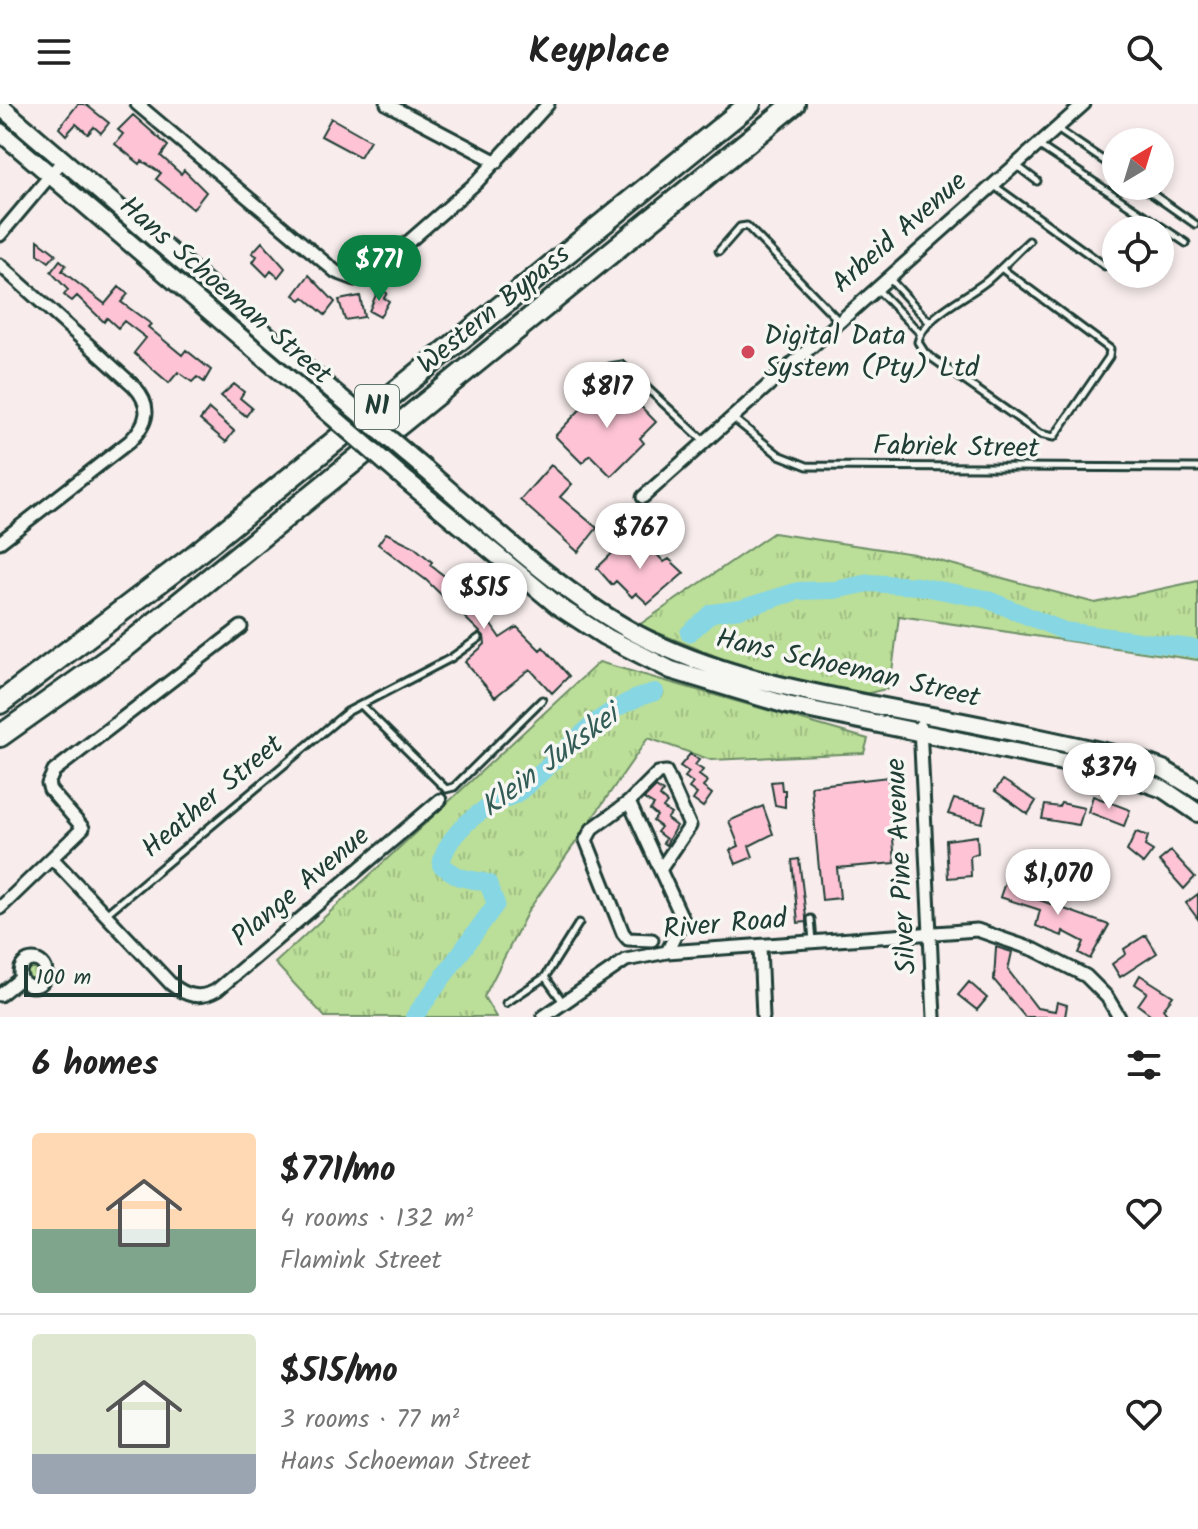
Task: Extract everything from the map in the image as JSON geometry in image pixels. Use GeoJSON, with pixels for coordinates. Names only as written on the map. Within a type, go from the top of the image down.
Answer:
{"type":"FeatureCollection","features":[{"type":"Feature","properties":{"kind":"highway","name":"Western Bypass"},"geometry":{"type":"LineString","coordinates":[[0,703],[190,559],[750,104]]}},
{"type":"Feature","properties":{"kind":"highway","name":"Western Bypass"},"geometry":{"type":"LineString","coordinates":[[0,736],[135,638],[794,104]]}},
{"type":"Feature","properties":{"kind":"main road","name":"Hans Schoeman Street"},"geometry":{"type":"LineString","coordinates":[[0,106],[561,585],[636,633],[708,665],[847,700],[1136,759],[1163,769],[1198,790]]}},
{"type":"Feature","properties":{"kind":"main road","name":"Hans Schoeman Street"},"geometry":{"type":"LineString","coordinates":[[0,132],[526,583],[581,622],[629,650],[689,677],[756,698],[1121,774],[1163,789],[1198,813]]}},
{"type":"Feature","properties":{"kind":"street"},"geometry":{"type":"LineString","coordinates":[[137,104],[336,272],[355,279],[373,273],[497,162],[548,104]]}},
{"type":"Feature","properties":{"kind":"street"},"geometry":{"type":"LineString","coordinates":[[387,104],[497,162]]}},
{"type":"Feature","properties":{"kind":"street","name":"Arbeid Avenue"},"geometry":{"type":"LineString","coordinates":[[643,497],[703,440],[1084,104]]}},
{"type":"Feature","properties":{"kind":"street"},"geometry":{"type":"LineString","coordinates":[[0,235],[64,159]]}},
{"type":"Feature","properties":{"kind":"street"},"geometry":{"type":"LineString","coordinates":[[0,265],[134,386],[144,399],[147,412],[145,423],[130,441],[0,542]]}},
{"type":"Feature","properties":{"kind":"street"},"geometry":{"type":"LineString","coordinates":[[0,908],[83,828],[50,790],[48,784],[54,771],[241,627]]}},
{"type":"Feature","properties":{"kind":"street","name":"Silver Pine Avenue"},"geometry":{"type":"LineString","coordinates":[[922,714],[919,732],[934,1017]]}},
{"type":"Feature","properties":{"kind":"street"},"geometry":{"type":"LineString","coordinates":[[652,940],[628,939],[623,933],[587,847],[592,829],[629,802],[658,773],[666,772],[690,826],[660,870]]}},
{"type":"Feature","properties":{"kind":"street","name":"Plange Avenue"},"geometry":{"type":"LineString","coordinates":[[105,914],[171,984],[188,995],[202,997],[217,990],[440,800]]}},
{"type":"Feature","properties":{"kind":"street"},"geometry":{"type":"LineString","coordinates":[[629,802],[683,920],[667,952]]}},
{"type":"Feature","properties":{"kind":"street"},"geometry":{"type":"LineString","coordinates":[[52,858],[105,914]]}},
{"type":"Feature","properties":{"kind":"street","name":"River Road"},"geometry":{"type":"LineString","coordinates":[[543,1017],[626,960],[667,952],[929,932],[985,932],[1064,963],[1098,986],[1119,1017]]}},
{"type":"Feature","properties":{"kind":"street"},"geometry":{"type":"LineString","coordinates":[[760,946],[763,1017]]}},
{"type":"Feature","properties":{"kind":"street"},"geometry":{"type":"LineString","coordinates":[[0,995],[21,978]]}},
{"type":"Feature","properties":{"kind":"lane"},"geometry":{"type":"LineString","coordinates":[[1056,128],[1102,159]]}},
{"type":"Feature","properties":{"kind":"lane"},"geometry":{"type":"LineString","coordinates":[[1037,145],[1186,243]]}},
{"type":"Feature","properties":{"kind":"lane"},"geometry":{"type":"LineString","coordinates":[[1015,164],[1037,181]]}},
{"type":"Feature","properties":{"kind":"lane"},"geometry":{"type":"LineString","coordinates":[[992,184],[1102,264]]}},
{"type":"Feature","properties":{"kind":"lane"},"geometry":{"type":"LineString","coordinates":[[1161,200],[1195,224]]}},
{"type":"Feature","properties":{"kind":"lane"},"geometry":{"type":"LineString","coordinates":[[719,251],[740,227],[747,226],[838,320]]}},
{"type":"Feature","properties":{"kind":"lane"},"geometry":{"type":"LineString","coordinates":[[1001,268],[1110,349],[1109,357],[1054,437],[1040,434],[925,353],[918,342],[920,333],[930,323],[1001,268],[1029,241]]}},
{"type":"Feature","properties":{"kind":"lane"},"geometry":{"type":"LineString","coordinates":[[888,276],[930,323]]}},
{"type":"Feature","properties":{"kind":"lane"},"geometry":{"type":"LineString","coordinates":[[875,287],[920,333]]}},
{"type":"Feature","properties":{"kind":"lane"},"geometry":{"type":"LineString","coordinates":[[582,396],[610,367],[622,365],[703,440]]}},
{"type":"Feature","properties":{"kind":"lane","name":"Fabriek Street"},"geometry":{"type":"LineString","coordinates":[[730,416],[779,455],[807,466],[1198,468]]}},
{"type":"Feature","properties":{"kind":"lane","name":"Heather Street"},"geometry":{"type":"LineString","coordinates":[[105,914],[347,712],[451,658],[479,638]]}},
{"type":"Feature","properties":{"kind":"lane"},"geometry":{"type":"LineString","coordinates":[[361,705],[446,789],[454,787],[542,700]]}},
{"type":"Feature","properties":{"kind":"lane"},"geometry":{"type":"LineString","coordinates":[[811,919],[814,942]]}},
{"type":"Feature","properties":{"kind":"lane"},"geometry":{"type":"LineString","coordinates":[[506,1003],[545,977],[579,923]]}},
{"type":"Feature","properties":{"kind":"lane"},"geometry":{"type":"LineString","coordinates":[[545,977],[564,1003]]}},
{"type":"Feature","properties":{"kind":"green space"},"geometry":{"type":"Polygon","coordinates":[[[773,533],[914,554],[1095,603],[1198,581],[1198,660],[899,616],[890,688],[861,695],[742,667],[639,625],[773,533]]]}},
{"type":"Feature","properties":{"kind":"green space"},"geometry":{"type":"Polygon","coordinates":[[[599,662],[868,739],[864,753],[711,760],[648,738],[528,911],[484,997],[496,1017],[325,1017],[275,963],[599,662]]]}},
{"type":"Feature","properties":{"kind":"green space"},"geometry":{"type":"Polygon","coordinates":[[[33,964],[42,973],[33,982],[24,973],[33,964]]]}},
{"type":"Feature","properties":{"kind":"building"},"geometry":{"type":"Polygon","coordinates":[[[78,104],[85,104],[109,123],[101,133],[94,127],[88,134],[76,124],[66,135],[59,128],[78,104]]]}},
{"type":"Feature","properties":{"kind":"building"},"geometry":{"type":"Polygon","coordinates":[[[133,115],[168,146],[161,156],[181,174],[184,170],[206,192],[193,209],[156,179],[161,173],[142,161],[140,164],[115,144],[123,134],[118,130],[133,115]]]}},
{"type":"Feature","properties":{"kind":"building"},"geometry":{"type":"Polygon","coordinates":[[[331,118],[370,140],[360,157],[321,136],[331,118]]]}},
{"type":"Feature","properties":{"kind":"building"},"geometry":{"type":"Polygon","coordinates":[[[38,240],[56,254],[49,262],[38,254],[38,240]]]}},
{"type":"Feature","properties":{"kind":"building"},"geometry":{"type":"Polygon","coordinates":[[[262,242],[285,268],[278,277],[271,271],[267,276],[253,262],[257,256],[252,253],[262,242]]]}},
{"type":"Feature","properties":{"kind":"building"},"geometry":{"type":"Polygon","coordinates":[[[60,260],[66,265],[62,271],[105,304],[119,287],[128,294],[121,302],[151,324],[148,327],[182,355],[186,350],[211,370],[204,382],[197,377],[192,382],[178,372],[169,383],[134,353],[146,338],[124,321],[118,328],[107,318],[104,322],[77,296],[72,301],[64,295],[68,290],[51,272],[60,260]]]}},
{"type":"Feature","properties":{"kind":"building"},"geometry":{"type":"Polygon","coordinates":[[[309,275],[335,302],[325,315],[304,297],[301,300],[294,295],[309,275]]]}},
{"type":"Feature","properties":{"kind":"building"},"geometry":{"type":"Polygon","coordinates":[[[379,288],[387,293],[384,298],[389,301],[380,317],[369,311],[379,288]]]}},
{"type":"Feature","properties":{"kind":"building"},"geometry":{"type":"Polygon","coordinates":[[[360,296],[364,317],[345,320],[339,300],[360,296]]]}},
{"type":"Feature","properties":{"kind":"building"},"geometry":{"type":"Polygon","coordinates":[[[618,383],[656,422],[640,438],[644,443],[611,476],[590,455],[582,463],[555,436],[589,400],[594,406],[618,383]]]}},
{"type":"Feature","properties":{"kind":"building"},"geometry":{"type":"Polygon","coordinates":[[[234,384],[244,392],[240,398],[252,408],[246,416],[221,396],[234,384]]]}},
{"type":"Feature","properties":{"kind":"building"},"geometry":{"type":"Polygon","coordinates":[[[209,409],[234,431],[226,442],[200,420],[209,409]]]}},
{"type":"Feature","properties":{"kind":"building"},"geometry":{"type":"Polygon","coordinates":[[[551,465],[572,484],[560,497],[597,528],[578,552],[520,500],[551,465]]]}},
{"type":"Feature","properties":{"kind":"building"},"geometry":{"type":"Polygon","coordinates":[[[386,533],[413,546],[432,562],[430,565],[471,596],[500,638],[517,627],[540,650],[543,647],[569,676],[552,693],[530,669],[495,697],[465,662],[485,644],[484,636],[426,580],[378,544],[386,533]]]}},
{"type":"Feature","properties":{"kind":"building"},"geometry":{"type":"Polygon","coordinates":[[[628,538],[643,553],[649,546],[664,562],[669,559],[684,573],[648,604],[636,593],[632,597],[616,581],[612,585],[597,568],[628,538]]]}},
{"type":"Feature","properties":{"kind":"building"},"geometry":{"type":"Polygon","coordinates":[[[690,754],[699,760],[695,765],[703,770],[699,775],[707,781],[703,787],[712,794],[703,807],[693,800],[697,794],[689,788],[693,783],[685,777],[689,772],[680,766],[690,754]]]}},
{"type":"Feature","properties":{"kind":"building"},"geometry":{"type":"Polygon","coordinates":[[[888,777],[895,863],[837,868],[840,898],[822,900],[811,786],[888,777]]]}},
{"type":"Feature","properties":{"kind":"building"},"geometry":{"type":"Polygon","coordinates":[[[1003,780],[1036,801],[1028,814],[995,791],[1003,780]]]}},
{"type":"Feature","properties":{"kind":"building"},"geometry":{"type":"Polygon","coordinates":[[[781,781],[782,790],[785,790],[785,807],[775,805],[771,782],[781,781]]]}},
{"type":"Feature","properties":{"kind":"building"},"geometry":{"type":"Polygon","coordinates":[[[656,787],[663,792],[660,797],[667,803],[663,808],[671,814],[667,819],[676,826],[666,845],[663,843],[666,839],[657,832],[661,827],[653,821],[657,816],[650,810],[654,805],[644,799],[656,787]]]}},
{"type":"Feature","properties":{"kind":"building"},"geometry":{"type":"Polygon","coordinates":[[[1093,796],[1130,810],[1124,826],[1088,812],[1093,796]]]}},
{"type":"Feature","properties":{"kind":"building"},"geometry":{"type":"Polygon","coordinates":[[[954,799],[986,807],[982,823],[948,814],[954,799]]]}},
{"type":"Feature","properties":{"kind":"building"},"geometry":{"type":"Polygon","coordinates":[[[1061,803],[1084,808],[1079,825],[1042,819],[1045,805],[1059,807],[1061,803]]]}},
{"type":"Feature","properties":{"kind":"building"},"geometry":{"type":"Polygon","coordinates":[[[763,806],[773,834],[749,846],[753,857],[736,864],[730,850],[739,846],[729,821],[763,806]]]}},
{"type":"Feature","properties":{"kind":"building"},"geometry":{"type":"Polygon","coordinates":[[[1136,832],[1148,836],[1145,846],[1153,851],[1143,864],[1127,851],[1136,832]]]}},
{"type":"Feature","properties":{"kind":"building"},"geometry":{"type":"Polygon","coordinates":[[[977,836],[978,853],[970,856],[971,876],[948,878],[946,840],[977,836]]]}},
{"type":"Feature","properties":{"kind":"building"},"geometry":{"type":"Polygon","coordinates":[[[1171,851],[1195,877],[1184,889],[1159,861],[1171,851]]]}},
{"type":"Feature","properties":{"kind":"building"},"geometry":{"type":"Polygon","coordinates":[[[799,859],[806,922],[798,923],[792,860],[799,859]]]}},
{"type":"Feature","properties":{"kind":"building"},"geometry":{"type":"Polygon","coordinates":[[[1007,877],[1032,885],[1028,896],[1109,925],[1090,959],[1079,953],[1084,942],[1063,931],[1062,936],[1036,926],[1040,910],[1000,897],[1007,877]]]}},
{"type":"Feature","properties":{"kind":"building"},"geometry":{"type":"Polygon","coordinates":[[[1198,894],[1198,919],[1186,903],[1198,894]]]}},
{"type":"Feature","properties":{"kind":"building"},"geometry":{"type":"Polygon","coordinates":[[[1146,935],[1157,953],[1120,977],[1112,964],[1126,954],[1124,949],[1146,935]]]}},
{"type":"Feature","properties":{"kind":"building"},"geometry":{"type":"Polygon","coordinates":[[[996,947],[1012,952],[1008,970],[1037,1008],[1055,1011],[1057,1002],[1067,1005],[1065,1017],[1025,1017],[994,980],[996,947]]]}},
{"type":"Feature","properties":{"kind":"building"},"geometry":{"type":"Polygon","coordinates":[[[1140,975],[1173,996],[1163,1009],[1169,1017],[1154,1017],[1138,1005],[1147,992],[1135,984],[1140,975]]]}},
{"type":"Feature","properties":{"kind":"building"},"geometry":{"type":"Polygon","coordinates":[[[969,982],[987,998],[977,1010],[958,995],[969,982]]]}},
{"type":"Feature","properties":{"kind":"waterway","name":"Klein Jukskei"},"geometry":{"type":"LineString","coordinates":[[689,633],[712,613],[740,609],[798,591],[835,590],[869,583],[918,586],[986,599],[1064,631],[1198,649]]}},
{"type":"Feature","properties":{"kind":"waterway","name":"Klein Jukskei"},"geometry":{"type":"LineString","coordinates":[[414,1017],[496,904],[488,883],[459,877],[441,865],[452,839],[482,811],[523,789],[599,720],[616,708],[655,692]]}},
{"type":"Feature","properties":{"kind":"place","name":"Digital Data System (Pty) Ltd"},"geometry":{"type":"Point","coordinates":[748,352]}}]}
